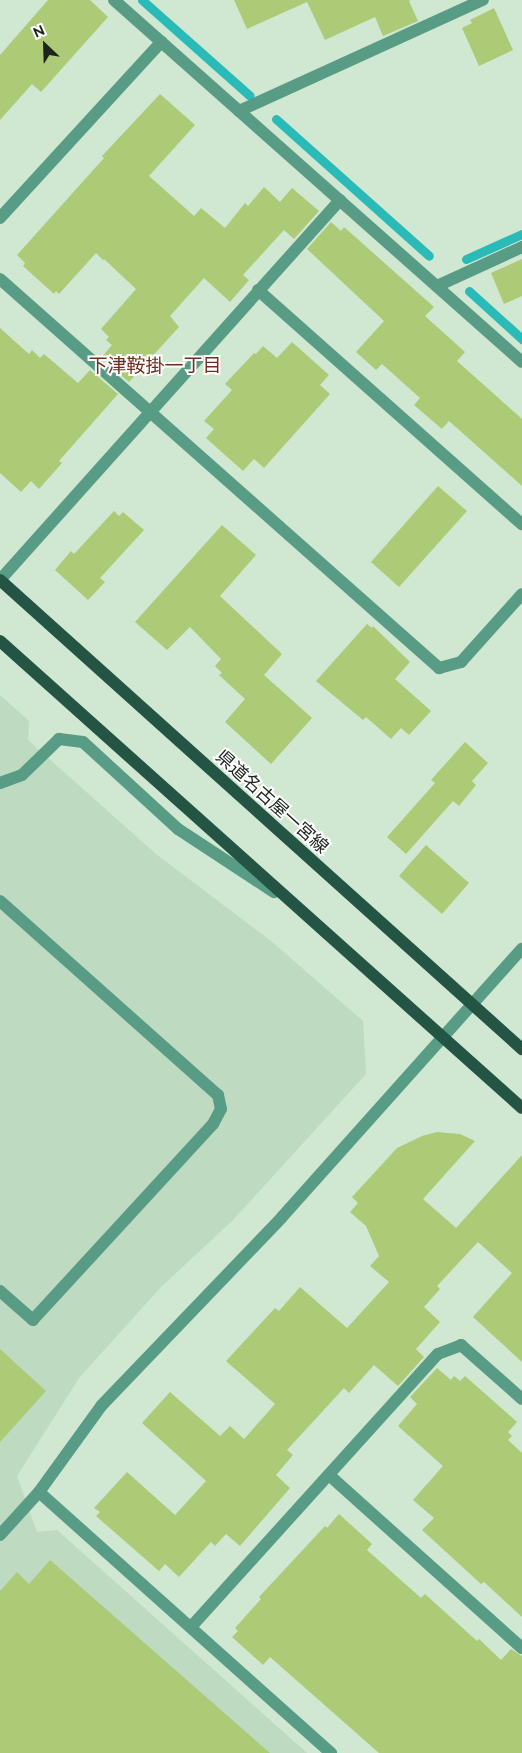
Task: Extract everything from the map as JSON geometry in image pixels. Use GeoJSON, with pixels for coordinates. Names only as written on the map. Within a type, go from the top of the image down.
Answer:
{"type":"FeatureCollection","features":[{"type":"Feature","properties":{"kind":"main road","name":"県道名古屋一宮線"},"geometry":{"type":"LineString","coordinates":[[0,580],[522,1049]]}},
{"type":"Feature","properties":{"kind":"main road"},"geometry":{"type":"LineString","coordinates":[[0,641],[522,1108]]}},
{"type":"Feature","properties":{"kind":"street"},"geometry":{"type":"LineString","coordinates":[[114,0],[522,362]]}},
{"type":"Feature","properties":{"kind":"street"},"geometry":{"type":"LineString","coordinates":[[239,111],[483,0]]}},
{"type":"Feature","properties":{"kind":"street"},"geometry":{"type":"LineString","coordinates":[[0,218],[161,42]]}},
{"type":"Feature","properties":{"kind":"street"},"geometry":{"type":"LineString","coordinates":[[0,580],[340,200]]}},
{"type":"Feature","properties":{"kind":"street"},"geometry":{"type":"LineString","coordinates":[[437,286],[522,247]]}},
{"type":"Feature","properties":{"kind":"street"},"geometry":{"type":"LineString","coordinates":[[0,278],[439,668],[461,662],[522,594]]}},
{"type":"Feature","properties":{"kind":"street"},"geometry":{"type":"LineString","coordinates":[[258,290],[522,524]]}},
{"type":"Feature","properties":{"kind":"street"},"geometry":{"type":"LineString","coordinates":[[0,783],[22,776],[59,739],[84,742],[178,829],[295,905]]}},
{"type":"Feature","properties":{"kind":"street"},"geometry":{"type":"LineString","coordinates":[[0,901],[218,1095],[221,1109],[213,1124],[32,1320],[0,1290]]}},
{"type":"Feature","properties":{"kind":"street"},"geometry":{"type":"LineString","coordinates":[[0,1535],[39,1492],[102,1405],[282,1217],[442,1036],[522,949]]}},
{"type":"Feature","properties":{"kind":"street"},"geometry":{"type":"LineString","coordinates":[[191,1627],[438,1354],[461,1344],[522,1400]]}},
{"type":"Feature","properties":{"kind":"street"},"geometry":{"type":"LineString","coordinates":[[329,1474],[522,1648]]}},
{"type":"Feature","properties":{"kind":"street"},"geometry":{"type":"LineString","coordinates":[[39,1492],[331,1753]]}},
{"type":"Feature","properties":{"kind":"shaded area"},"geometry":{"type":"Polygon","coordinates":[[[0,695],[29,721],[28,740],[156,854],[271,941],[363,1021],[366,1074],[233,1220],[161,1287],[79,1378],[17,1476],[37,1532],[57,1530],[307,1753],[0,1753],[0,695]]]}},
{"type":"Feature","properties":{"kind":"building"},"geometry":{"type":"Polygon","coordinates":[[[48,0],[90,0],[108,17],[41,92],[32,84],[0,120],[0,55],[48,0]]]}},
{"type":"Feature","properties":{"kind":"building"},"geometry":{"type":"Polygon","coordinates":[[[234,0],[411,0],[409,1],[418,21],[383,36],[375,17],[325,40],[307,2],[247,29],[234,0]]]}},
{"type":"Feature","properties":{"kind":"building"},"geometry":{"type":"Polygon","coordinates":[[[494,8],[513,50],[479,66],[462,28],[472,23],[470,20],[494,8]]]}},
{"type":"Feature","properties":{"kind":"building"},"geometry":{"type":"Polygon","coordinates":[[[160,94],[195,125],[149,176],[194,216],[201,208],[225,228],[245,203],[248,206],[264,187],[280,202],[292,188],[319,211],[294,239],[284,230],[243,275],[249,280],[230,302],[204,278],[170,316],[179,327],[129,382],[101,358],[112,345],[106,340],[109,337],[101,329],[136,289],[96,253],[59,294],[56,291],[54,294],[23,266],[25,263],[17,255],[104,158],[102,156],[160,94]]]}},
{"type":"Feature","properties":{"kind":"building"},"geometry":{"type":"Polygon","coordinates":[[[331,222],[341,231],[344,227],[434,307],[425,316],[465,352],[457,361],[522,419],[522,486],[449,421],[442,429],[414,405],[420,398],[382,364],[376,370],[356,352],[384,321],[307,249],[331,222]]]}},
{"type":"Feature","properties":{"kind":"building"},"geometry":{"type":"Polygon","coordinates":[[[522,259],[522,296],[504,304],[491,273],[522,259]]]}},
{"type":"Feature","properties":{"kind":"building"},"geometry":{"type":"Polygon","coordinates":[[[0,328],[29,354],[32,350],[40,358],[44,354],[78,383],[90,370],[118,394],[59,461],[62,463],[39,489],[31,481],[21,492],[0,473],[0,328]]]}},
{"type":"Feature","properties":{"kind":"building"},"geometry":{"type":"Polygon","coordinates":[[[292,342],[329,375],[320,385],[330,394],[264,468],[254,459],[243,471],[206,438],[214,429],[204,421],[232,390],[225,384],[254,353],[256,354],[263,346],[277,358],[292,342]]]}},
{"type":"Feature","properties":{"kind":"building"},"geometry":{"type":"Polygon","coordinates":[[[438,486],[467,511],[399,587],[371,562],[438,486]]]}},
{"type":"Feature","properties":{"kind":"building"},"geometry":{"type":"Polygon","coordinates":[[[114,511],[119,516],[123,512],[144,530],[100,578],[105,582],[88,600],[55,570],[71,551],[74,554],[114,511]]]}},
{"type":"Feature","properties":{"kind":"building"},"geometry":{"type":"Polygon","coordinates":[[[222,525],[256,555],[220,596],[282,654],[264,675],[312,718],[271,764],[225,722],[245,699],[219,675],[222,673],[215,666],[221,659],[190,627],[167,650],[135,622],[222,525]]]}},
{"type":"Feature","properties":{"kind":"building"},"geometry":{"type":"Polygon","coordinates":[[[367,624],[372,628],[373,626],[410,662],[395,679],[431,711],[409,735],[401,728],[391,739],[366,717],[363,720],[316,681],[367,624]]]}},
{"type":"Feature","properties":{"kind":"building"},"geometry":{"type":"Polygon","coordinates":[[[465,742],[488,763],[472,781],[476,785],[459,806],[453,801],[406,854],[387,837],[435,783],[431,780],[465,742]]]}},
{"type":"Feature","properties":{"kind":"building"},"geometry":{"type":"Polygon","coordinates":[[[426,845],[469,883],[442,914],[399,876],[426,845]]]}},
{"type":"Feature","properties":{"kind":"building"},"geometry":{"type":"Polygon","coordinates":[[[437,1132],[460,1134],[475,1141],[423,1199],[456,1228],[522,1155],[522,1362],[473,1317],[512,1273],[478,1242],[437,1286],[440,1289],[424,1307],[440,1322],[416,1349],[424,1357],[398,1386],[374,1365],[349,1393],[344,1388],[287,1450],[293,1455],[276,1475],[290,1488],[240,1546],[226,1534],[215,1546],[211,1542],[179,1577],[165,1564],[159,1571],[96,1516],[100,1512],[94,1508],[127,1472],[175,1515],[206,1481],[142,1423],[170,1392],[220,1436],[230,1426],[244,1439],[275,1404],[226,1361],[275,1308],[279,1311],[300,1287],[347,1328],[389,1282],[370,1266],[379,1256],[366,1226],[350,1212],[358,1203],[352,1197],[397,1148],[422,1136],[437,1132]]]}},
{"type":"Feature","properties":{"kind":"building"},"geometry":{"type":"Polygon","coordinates":[[[0,1349],[46,1391],[0,1442],[0,1349]]]}},
{"type":"Feature","properties":{"kind":"building"},"geometry":{"type":"Polygon","coordinates":[[[437,1368],[451,1380],[454,1376],[460,1381],[465,1376],[517,1422],[508,1432],[512,1436],[508,1440],[522,1453],[522,1617],[484,1582],[481,1584],[422,1530],[434,1518],[413,1500],[443,1466],[398,1426],[417,1404],[410,1397],[437,1368]]]}},
{"type":"Feature","properties":{"kind":"building"},"geometry":{"type":"Polygon","coordinates":[[[339,1514],[372,1544],[367,1550],[421,1598],[425,1594],[501,1660],[511,1649],[522,1656],[522,1753],[379,1753],[270,1657],[263,1665],[232,1637],[238,1631],[235,1628],[261,1599],[259,1597],[325,1526],[327,1528],[339,1514]]]}},
{"type":"Feature","properties":{"kind":"building"},"geometry":{"type":"Polygon","coordinates":[[[50,1560],[270,1753],[0,1753],[0,1591],[17,1572],[29,1584],[50,1560]]]}},
{"type":"Feature","properties":{"kind":"waterway"},"geometry":{"type":"LineString","coordinates":[[142,0],[250,96]]}},
{"type":"Feature","properties":{"kind":"waterway"},"geometry":{"type":"LineString","coordinates":[[276,119],[429,256]]}},
{"type":"Feature","properties":{"kind":"waterway"},"geometry":{"type":"LineString","coordinates":[[466,259],[522,234]]}},
{"type":"Feature","properties":{"kind":"waterway"},"geometry":{"type":"LineString","coordinates":[[469,291],[522,339]]}},
{"type":"Feature","properties":{"kind":"district","name":"下津鞍掛一丁目"},"geometry":{"type":"Point","coordinates":[155,366]}}]}
